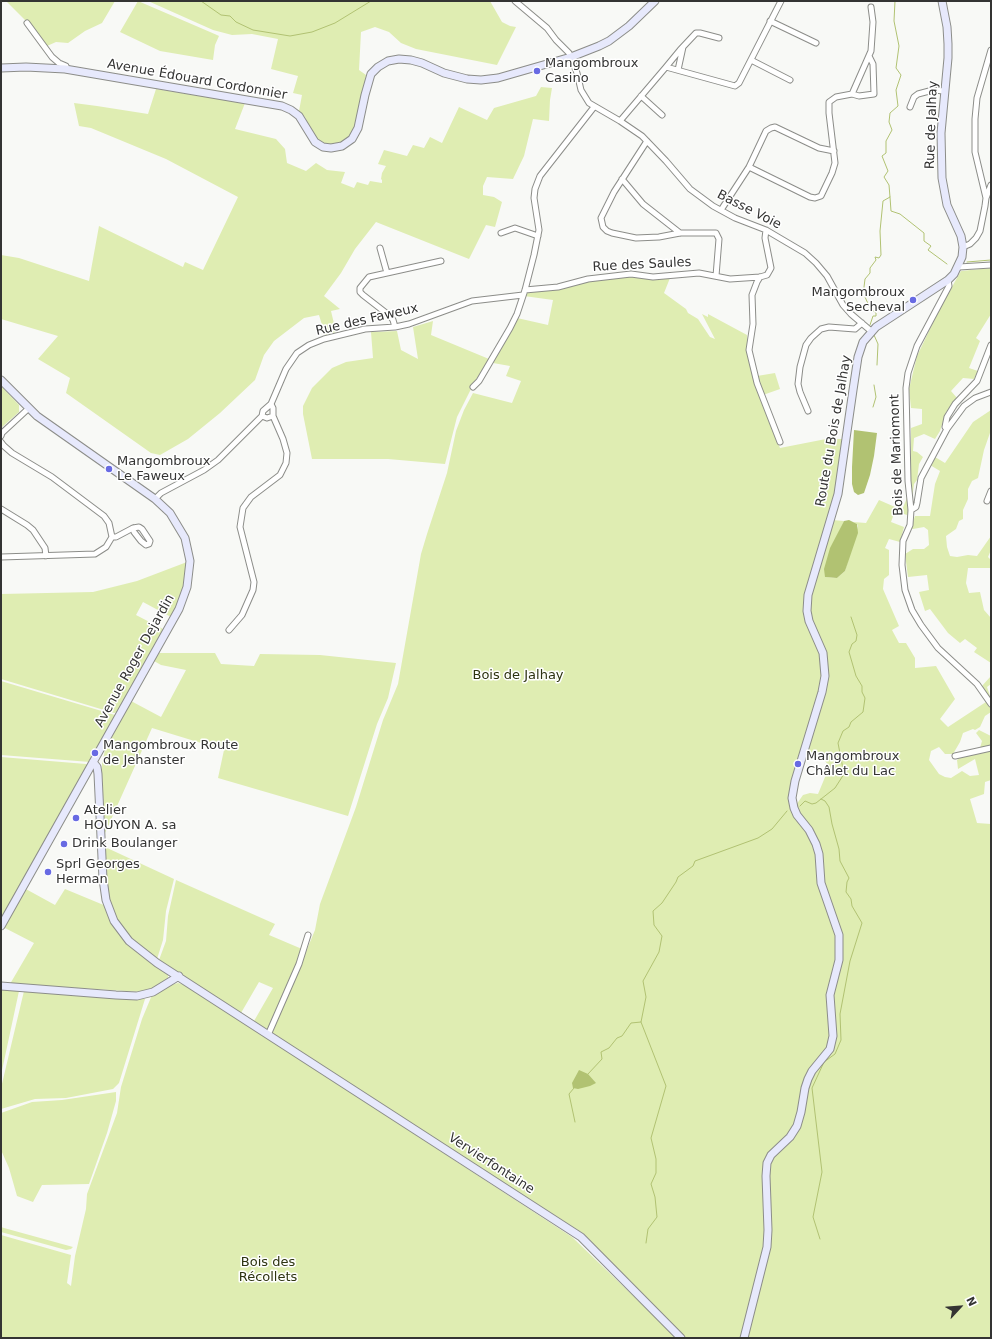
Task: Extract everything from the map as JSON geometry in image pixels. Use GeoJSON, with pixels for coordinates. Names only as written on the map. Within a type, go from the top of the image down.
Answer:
{"type":"FeatureCollection","features":[{"type":"Feature","properties":{"kind":"main road"},"geometry":{"type":"LineString","coordinates":[[571,57],[599,46],[614,38],[655,1]]}},
{"type":"Feature","properties":{"kind":"main road","name":"Rue de Jalhay"},"geometry":{"type":"LineString","coordinates":[[942,1],[947,27],[948,44],[941,146],[943,189],[947,205],[961,236],[962,247]]}},
{"type":"Feature","properties":{"kind":"main road","name":"Avenue Édouard Cordonnier"},"geometry":{"type":"LineString","coordinates":[[1,68],[26,67],[67,70],[282,106],[299,116],[315,142],[323,147],[331,148],[342,146],[352,139],[358,128],[371,74],[378,67],[388,61],[399,59],[411,60],[455,77],[481,80],[498,78],[571,57]]}},
{"type":"Feature","properties":{"kind":"main road"},"geometry":{"type":"LineString","coordinates":[[873,329],[948,280],[959,267],[962,257],[962,247]]}},
{"type":"Feature","properties":{"kind":"main road","name":"Route du Bois de Jalhay"},"geometry":{"type":"LineString","coordinates":[[744,1338],[767,1247],[767,1163],[771,1155],[790,1137],[797,1126],[808,1079],[812,1071],[830,1049],[833,1036],[830,995],[840,960],[839,935],[821,883],[818,847],[811,834],[797,815],[792,798],[795,781],[822,692],[825,676],[823,653],[809,621],[808,595],[838,494],[859,353],[863,342],[873,329]]}},
{"type":"Feature","properties":{"kind":"main road","name":"Avenue Roger Dejardin"},"geometry":{"type":"LineString","coordinates":[[1,380],[29,408],[51,426],[155,499],[170,513],[185,538],[190,561],[187,587],[179,609],[1,926]]}},
{"type":"Feature","properties":{"kind":"main road","name":"Vervierfontaine"},"geometry":{"type":"LineString","coordinates":[[93,762],[97,768],[98,774],[104,887],[108,906],[117,926],[129,941],[141,952],[581,1237],[682,1338]]}},
{"type":"Feature","properties":{"kind":"main road"},"geometry":{"type":"LineString","coordinates":[[1,986],[137,996],[153,992],[178,976]]}},
{"type":"Feature","properties":{"kind":"street"},"geometry":{"type":"LineString","coordinates":[[515,1],[547,28],[571,57]]}},
{"type":"Feature","properties":{"kind":"street"},"geometry":{"type":"LineString","coordinates":[[666,67],[735,86],[739,83],[781,1]]}},
{"type":"Feature","properties":{"kind":"street"},"geometry":{"type":"LineString","coordinates":[[852,94],[869,56],[872,43],[873,26],[870,7]]}},
{"type":"Feature","properties":{"kind":"street"},"geometry":{"type":"LineString","coordinates":[[770,21],[816,43]]}},
{"type":"Feature","properties":{"kind":"street"},"geometry":{"type":"LineString","coordinates":[[27,23],[52,57],[66,66],[67,70]]}},
{"type":"Feature","properties":{"kind":"street"},"geometry":{"type":"LineString","coordinates":[[620,121],[693,35],[700,32],[719,38]]}},
{"type":"Feature","properties":{"kind":"street"},"geometry":{"type":"LineString","coordinates":[[678,70],[684,46]]}},
{"type":"Feature","properties":{"kind":"street"},"geometry":{"type":"LineString","coordinates":[[986,198],[975,152],[975,119],[977,98],[991,50]]}},
{"type":"Feature","properties":{"kind":"street"},"geometry":{"type":"LineString","coordinates":[[749,167],[815,198],[821,196],[835,163],[829,102],[836,97],[852,94],[859,96],[874,94],[873,64],[869,56]]}},
{"type":"Feature","properties":{"kind":"street","name":"Basse Voie"},"geometry":{"type":"LineString","coordinates":[[571,57],[581,90],[589,103],[620,121],[647,141],[690,189],[735,218],[766,230],[794,245],[805,253],[827,276],[843,305],[850,314],[873,329]]}},
{"type":"Feature","properties":{"kind":"street"},"geometry":{"type":"LineString","coordinates":[[751,60],[790,80]]}},
{"type":"Feature","properties":{"kind":"street"},"geometry":{"type":"LineString","coordinates":[[910,107],[914,97],[918,94],[933,90],[944,91]]}},
{"type":"Feature","properties":{"kind":"street"},"geometry":{"type":"LineString","coordinates":[[641,96],[662,115]]}},
{"type":"Feature","properties":{"kind":"street"},"geometry":{"type":"LineString","coordinates":[[472,388],[479,381],[517,314],[534,255],[539,230],[534,198],[535,189],[540,176],[594,107]]}},
{"type":"Feature","properties":{"kind":"street"},"geometry":{"type":"LineString","coordinates":[[721,210],[749,167],[766,131],[771,128],[775,127],[819,148],[834,152]]}},
{"type":"Feature","properties":{"kind":"street"},"geometry":{"type":"LineString","coordinates":[[647,141],[614,192],[602,218],[603,227],[607,231],[636,238],[659,237],[680,233],[714,233],[718,235],[719,238],[716,276]]}},
{"type":"Feature","properties":{"kind":"street"},"geometry":{"type":"LineString","coordinates":[[622,179],[643,204],[680,233]]}},
{"type":"Feature","properties":{"kind":"street"},"geometry":{"type":"LineString","coordinates":[[962,247],[970,244],[980,231],[986,198],[991,185]]}},
{"type":"Feature","properties":{"kind":"street"},"geometry":{"type":"LineString","coordinates":[[501,233],[515,228],[538,236]]}},
{"type":"Feature","properties":{"kind":"street"},"geometry":{"type":"LineString","coordinates":[[766,230],[765,238],[771,268],[767,275],[760,277],[752,295],[753,329],[749,350],[757,383],[780,442]]}},
{"type":"Feature","properties":{"kind":"street"},"geometry":{"type":"LineString","coordinates":[[380,248],[387,273]]}},
{"type":"Feature","properties":{"kind":"street"},"geometry":{"type":"LineString","coordinates":[[395,327],[390,316],[360,292],[360,288],[369,277],[441,261]]}},
{"type":"Feature","properties":{"kind":"street"},"geometry":{"type":"LineString","coordinates":[[959,267],[991,265]]}},
{"type":"Feature","properties":{"kind":"street","name":"Rue des Saules"},"geometry":{"type":"LineString","coordinates":[[524,292],[558,287],[588,279],[631,274],[652,277],[699,273],[730,279],[760,277]]}},
{"type":"Feature","properties":{"kind":"street","name":"Bois de Mariomont"},"geometry":{"type":"LineString","coordinates":[[948,280],[949,286],[917,346],[908,373],[906,388],[908,481],[911,510],[910,525],[903,541],[902,565],[905,590],[912,610],[938,648],[977,684],[991,704]]}},
{"type":"Feature","properties":{"kind":"street","name":"Rue des Faweux"},"geometry":{"type":"LineString","coordinates":[[262,416],[263,411],[271,404],[286,369],[297,353],[308,345],[324,339],[365,329],[395,327],[409,324],[452,307],[472,301],[524,292]]}},
{"type":"Feature","properties":{"kind":"street"},"geometry":{"type":"LineString","coordinates":[[808,411],[798,384],[800,367],[806,345],[821,329],[828,327],[856,329],[862,323]]}},
{"type":"Feature","properties":{"kind":"street"},"geometry":{"type":"LineString","coordinates":[[947,429],[945,427],[947,417],[956,404],[977,381],[991,345]]}},
{"type":"Feature","properties":{"kind":"street"},"geometry":{"type":"LineString","coordinates":[[911,510],[916,507],[921,478],[947,429],[964,406],[975,398],[991,392]]}},
{"type":"Feature","properties":{"kind":"street"},"geometry":{"type":"LineString","coordinates":[[229,630],[242,615],[253,590],[254,582],[240,527],[243,508],[251,497],[280,475],[286,463],[283,439],[273,416],[273,408],[271,404]]}},
{"type":"Feature","properties":{"kind":"street"},"geometry":{"type":"LineString","coordinates":[[1,436],[2,433],[29,408]]}},
{"type":"Feature","properties":{"kind":"street"},"geometry":{"type":"LineString","coordinates":[[155,499],[161,493],[204,470],[218,460],[262,416],[267,418],[273,416]]}},
{"type":"Feature","properties":{"kind":"street"},"geometry":{"type":"LineString","coordinates":[[1,442],[12,453],[52,477],[104,516],[109,523],[112,537]]}},
{"type":"Feature","properties":{"kind":"street"},"geometry":{"type":"LineString","coordinates":[[987,501],[991,491]]}},
{"type":"Feature","properties":{"kind":"street"},"geometry":{"type":"LineString","coordinates":[[1,510],[33,530],[45,548],[46,556]]}},
{"type":"Feature","properties":{"kind":"street"},"geometry":{"type":"LineString","coordinates":[[1,557],[95,554],[106,547],[112,537],[133,528]]}},
{"type":"Feature","properties":{"kind":"street"},"geometry":{"type":"LineString","coordinates":[[955,756],[991,748]]}},
{"type":"Feature","properties":{"kind":"street"},"geometry":{"type":"LineString","coordinates":[[268,1034],[299,964],[308,935]]}},
{"type":"Feature","properties":{"kind":"green space"},"geometry":{"type":"Polygon","coordinates":[[[6,1],[115,1],[102,23],[85,31],[68,43],[56,42],[47,46],[26,21],[6,1]]]}},
{"type":"Feature","properties":{"kind":"green space"},"geometry":{"type":"Polygon","coordinates":[[[138,1],[219,36],[215,45],[213,60],[160,51],[120,32],[138,1]]]}},
{"type":"Feature","properties":{"kind":"green space"},"geometry":{"type":"Polygon","coordinates":[[[148,1],[490,1],[502,22],[516,27],[497,65],[416,49],[401,43],[389,32],[375,27],[361,32],[359,70],[366,75],[357,125],[351,135],[343,143],[329,146],[321,144],[313,135],[305,117],[299,111],[302,95],[293,93],[298,76],[271,69],[278,39],[252,34],[232,35],[213,30],[148,1]]]}},
{"type":"Feature","properties":{"kind":"green space"},"geometry":{"type":"Polygon","coordinates":[[[541,87],[552,88],[549,121],[533,119],[524,156],[513,179],[487,177],[483,186],[483,195],[494,197],[502,202],[495,227],[486,225],[469,259],[376,222],[355,249],[341,273],[324,296],[340,309],[331,311],[336,332],[325,335],[319,315],[304,318],[274,341],[264,355],[255,380],[220,413],[188,439],[160,455],[151,453],[66,393],[70,378],[38,359],[58,336],[1,319],[1,255],[19,258],[89,281],[99,226],[183,267],[185,262],[203,270],[238,197],[166,159],[91,128],[79,126],[74,103],[148,114],[156,89],[245,103],[235,129],[276,139],[285,149],[287,163],[306,171],[316,163],[327,170],[345,172],[341,183],[354,188],[357,182],[368,185],[370,181],[382,183],[382,173],[386,166],[378,164],[384,150],[407,156],[413,145],[424,148],[430,137],[442,143],[459,107],[487,120],[494,108],[536,96],[541,87]]]}},
{"type":"Feature","properties":{"kind":"green space","name":"Bois de Jalhay"},"geometry":{"type":"Polygon","coordinates":[[[991,268],[991,314],[976,338],[980,341],[969,368],[978,371],[974,379],[963,378],[951,391],[957,398],[946,412],[940,431],[935,439],[924,434],[914,438],[913,451],[917,452],[923,457],[919,464],[911,506],[907,515],[895,511],[891,522],[904,527],[900,542],[889,539],[885,548],[889,550],[889,575],[884,579],[883,589],[899,626],[892,630],[899,643],[906,643],[915,658],[915,668],[936,666],[955,699],[940,719],[948,727],[989,700],[981,687],[991,676],[991,684],[987,687],[991,699],[991,712],[985,716],[980,727],[963,733],[953,754],[945,754],[939,747],[931,751],[929,760],[939,774],[945,777],[951,778],[962,771],[970,776],[979,775],[975,759],[958,769],[957,760],[972,750],[980,748],[982,741],[976,733],[979,730],[991,736],[991,780],[985,782],[984,794],[970,799],[977,823],[991,824],[991,1338],[685,1338],[584,1234],[272,1034],[315,930],[320,904],[356,807],[383,720],[398,684],[421,554],[447,473],[456,431],[464,410],[473,393],[512,403],[521,381],[506,376],[510,366],[493,363],[517,318],[548,325],[553,300],[524,296],[526,291],[631,276],[670,278],[664,293],[686,309],[688,313],[698,319],[710,337],[715,339],[702,314],[708,317],[708,314],[747,335],[750,365],[755,384],[780,448],[826,439],[845,439],[832,520],[844,521],[831,548],[825,577],[837,578],[845,571],[858,526],[853,522],[866,523],[879,500],[902,510],[911,488],[911,428],[922,424],[922,409],[911,408],[909,389],[917,356],[941,306],[961,271],[991,268]],[[808,751],[797,785],[795,795],[796,805],[803,795],[810,793],[818,794],[828,770],[828,765],[823,758],[808,751]]]}},
{"type":"Feature","properties":{"kind":"green space"},"geometry":{"type":"Polygon","coordinates":[[[433,321],[431,335],[489,359],[474,383],[457,417],[445,464],[388,459],[312,459],[303,414],[303,406],[312,388],[332,368],[346,362],[373,358],[371,332],[397,331],[401,350],[418,359],[413,327],[433,321]]]}},
{"type":"Feature","properties":{"kind":"green space"},"geometry":{"type":"Polygon","coordinates":[[[775,373],[780,389],[763,395],[757,376],[775,373]]]}},
{"type":"Feature","properties":{"kind":"green space"},"geometry":{"type":"Polygon","coordinates":[[[1,386],[19,405],[19,412],[1,428],[1,386]]]}},
{"type":"Feature","properties":{"kind":"green space"},"geometry":{"type":"Polygon","coordinates":[[[991,410],[991,430],[984,450],[978,478],[972,481],[968,489],[968,499],[963,510],[963,519],[959,521],[956,529],[946,536],[950,556],[957,557],[968,555],[977,556],[991,536],[991,550],[988,557],[991,560],[991,568],[968,568],[966,583],[969,593],[980,592],[984,610],[991,618],[991,663],[974,652],[977,648],[965,639],[960,643],[948,633],[930,609],[925,611],[919,592],[929,590],[927,575],[908,577],[905,554],[913,549],[924,549],[929,545],[928,530],[924,527],[911,528],[915,516],[930,516],[935,484],[940,471],[930,465],[935,457],[945,463],[973,422],[991,410]]]}},
{"type":"Feature","properties":{"kind":"green space"},"geometry":{"type":"Polygon","coordinates":[[[187,562],[187,580],[181,599],[171,617],[143,602],[136,615],[163,629],[117,712],[114,713],[1,679],[1,594],[93,592],[137,581],[187,562]]]}},
{"type":"Feature","properties":{"kind":"green space"},"geometry":{"type":"Polygon","coordinates":[[[159,653],[215,653],[221,664],[254,666],[260,654],[320,655],[396,663],[388,698],[377,724],[348,816],[218,778],[224,750],[152,728],[105,833],[102,763],[105,750],[131,701],[161,717],[186,670],[161,665],[154,661],[159,653]]]}},
{"type":"Feature","properties":{"kind":"green space"},"geometry":{"type":"Polygon","coordinates":[[[1,681],[115,715],[90,762],[1,755],[1,681]]]}},
{"type":"Feature","properties":{"kind":"green space"},"geometry":{"type":"Polygon","coordinates":[[[1,757],[88,765],[1,920],[1,757]]]}},
{"type":"Feature","properties":{"kind":"green space"},"geometry":{"type":"Polygon","coordinates":[[[105,847],[174,879],[166,911],[163,940],[157,959],[132,940],[115,916],[109,899],[105,847]]]}},
{"type":"Feature","properties":{"kind":"green space"},"geometry":{"type":"Polygon","coordinates":[[[176,880],[275,924],[269,935],[302,949],[267,1031],[254,1021],[273,988],[259,982],[241,1013],[159,960],[166,941],[168,916],[176,880]]]}},
{"type":"Feature","properties":{"kind":"green space"},"geometry":{"type":"Polygon","coordinates":[[[24,888],[55,905],[65,889],[106,906],[113,923],[168,973],[168,980],[165,984],[143,992],[10,984],[34,943],[3,927],[24,888]]]}},
{"type":"Feature","properties":{"kind":"green space","name":"Bois des Récollets"},"geometry":{"type":"Polygon","coordinates":[[[178,983],[188,986],[572,1237],[677,1338],[1,1338],[1,1235],[71,1255],[67,1283],[71,1286],[75,1256],[86,1209],[87,1194],[117,1113],[121,1087],[142,1019],[152,995],[178,983]]]}},
{"type":"Feature","properties":{"kind":"green space"},"geometry":{"type":"Polygon","coordinates":[[[1,989],[19,991],[1,1075],[1,989]]]}},
{"type":"Feature","properties":{"kind":"green space"},"geometry":{"type":"Polygon","coordinates":[[[24,991],[145,999],[119,1083],[113,1089],[66,1098],[35,1099],[1,1109],[1,1088],[24,991]]]}},
{"type":"Feature","properties":{"kind":"green space"},"geometry":{"type":"Polygon","coordinates":[[[116,1092],[116,1101],[107,1133],[89,1184],[42,1185],[33,1202],[17,1196],[9,1168],[1,1150],[1,1113],[32,1102],[62,1100],[116,1092]]]}},
{"type":"Feature","properties":{"kind":"green space"},"geometry":{"type":"Polygon","coordinates":[[[1,1227],[73,1247],[66,1250],[1,1232],[1,1227]]]}},
{"type":"Feature","properties":{"kind":"shaded area"},"geometry":{"type":"Polygon","coordinates":[[[854,430],[877,433],[870,475],[864,493],[858,495],[854,492],[852,484],[854,430]]]}},
{"type":"Feature","properties":{"kind":"shaded area"},"geometry":{"type":"Polygon","coordinates":[[[849,520],[857,524],[858,533],[845,571],[837,578],[825,577],[824,569],[830,548],[844,521],[849,520]]]}},
{"type":"Feature","properties":{"kind":"shaded area"},"geometry":{"type":"Polygon","coordinates":[[[579,1070],[588,1074],[596,1083],[578,1089],[573,1088],[572,1083],[579,1070]]]}},
{"type":"Feature","properties":{"kind":"waterway"},"geometry":{"type":"LineString","coordinates":[[201,1],[221,15],[230,16],[236,22],[253,30],[290,36],[312,32],[335,23],[371,1]]}},
{"type":"Feature","properties":{"kind":"waterway"},"geometry":{"type":"LineString","coordinates":[[870,325],[873,316],[876,316],[876,313],[870,308],[865,297],[864,287],[865,279],[870,273],[870,268],[876,260],[875,257],[879,258],[881,255],[880,231],[883,201],[890,197],[889,185],[884,177],[888,171],[882,156],[886,153],[886,141],[892,130],[889,122],[890,113],[898,106],[896,90],[901,75],[896,68],[899,46],[894,21],[895,1]]}},
{"type":"Feature","properties":{"kind":"waterway"},"geometry":{"type":"LineString","coordinates":[[890,197],[891,211],[900,214],[924,233],[924,241],[931,246],[928,250],[947,264]]}},
{"type":"Feature","properties":{"kind":"waterway"},"geometry":{"type":"LineString","coordinates":[[967,262],[991,260]]}},
{"type":"Feature","properties":{"kind":"waterway"},"geometry":{"type":"LineString","coordinates":[[874,335],[878,344],[877,365]]}},
{"type":"Feature","properties":{"kind":"waterway"},"geometry":{"type":"LineString","coordinates":[[873,407],[876,397],[874,385]]}},
{"type":"Feature","properties":{"kind":"waterway"},"geometry":{"type":"LineString","coordinates":[[800,806],[805,801],[812,804],[816,803],[835,788],[844,774],[838,743],[843,731],[849,727],[851,722],[863,712],[865,698],[862,692],[862,686],[856,676],[849,652],[852,644],[856,641],[857,635],[851,617]]}},
{"type":"Feature","properties":{"kind":"waterway"},"geometry":{"type":"LineString","coordinates":[[820,1239],[813,1217],[822,1172],[812,1088],[824,1062],[835,1054],[841,1040],[840,1014],[850,961],[862,923],[852,906],[851,899],[846,892],[849,878],[840,861],[839,849],[829,807],[825,801],[821,799]]}},
{"type":"Feature","properties":{"kind":"waterway"},"geometry":{"type":"LineString","coordinates":[[588,1074],[602,1059],[601,1052],[609,1048],[617,1038],[622,1036],[631,1023],[641,1022],[646,997],[643,981],[659,952],[662,936],[654,925],[653,911],[662,903],[678,877],[693,866],[695,861],[758,838],[772,829],[787,811]]}},
{"type":"Feature","properties":{"kind":"waterway"},"geometry":{"type":"LineString","coordinates":[[641,1022],[666,1086],[651,1138],[656,1159],[656,1173],[651,1184],[655,1197],[657,1217],[648,1229],[646,1243]]}},
{"type":"Feature","properties":{"kind":"waterway"},"geometry":{"type":"LineString","coordinates":[[574,1088],[569,1094],[575,1122]]}},
{"type":"Feature","properties":{"kind":"place","name":"Mangombroux Casino"},"geometry":{"type":"Point","coordinates":[537,71]}},
{"type":"Feature","properties":{"kind":"place","name":"Mangombroux Secheval"},"geometry":{"type":"Point","coordinates":[913,300]}},
{"type":"Feature","properties":{"kind":"place","name":"Mangombroux Le Faweux"},"geometry":{"type":"Point","coordinates":[109,469]}},
{"type":"Feature","properties":{"kind":"place","name":"Mangombroux Route de Jehanster"},"geometry":{"type":"Point","coordinates":[95,753]}},
{"type":"Feature","properties":{"kind":"place","name":"Mangombroux Châlet du Lac"},"geometry":{"type":"Point","coordinates":[798,764]}},
{"type":"Feature","properties":{"kind":"place","name":"Atelier HOUYON A. sa"},"geometry":{"type":"Point","coordinates":[76,818]}},
{"type":"Feature","properties":{"kind":"place","name":"Drink Boulanger"},"geometry":{"type":"Point","coordinates":[64,844]}},
{"type":"Feature","properties":{"kind":"place","name":"Sprl Georges Herman"},"geometry":{"type":"Point","coordinates":[48,872]}}]}
